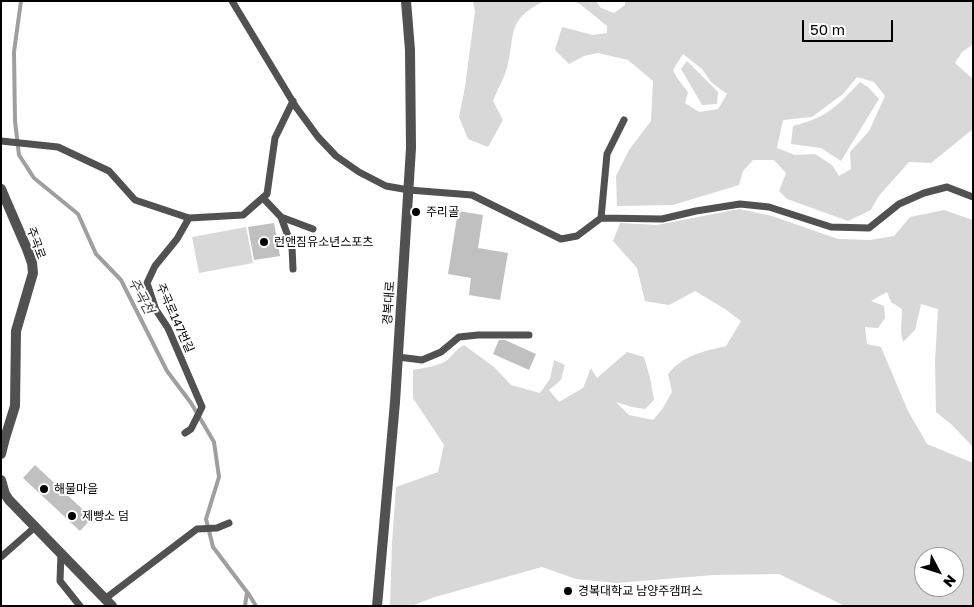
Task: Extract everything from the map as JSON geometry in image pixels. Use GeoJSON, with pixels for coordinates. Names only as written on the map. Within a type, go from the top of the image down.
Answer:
{"type":"FeatureCollection","features":[{"type":"Feature","properties":{"kind":"street","name":"경복대로"},"geometry":{"type":"LineString","coordinates":[[377,606],[389,479],[409,190],[411,148],[410,50],[406,1]]}},
{"type":"Feature","properties":{"kind":"street","name":"주곡로"},"geometry":{"type":"LineString","coordinates":[[1,189],[27,249],[33,273],[16,331],[15,406],[3,437],[1,454]]}},
{"type":"Feature","properties":{"kind":"street"},"geometry":{"type":"LineString","coordinates":[[1,480],[9,500],[109,602]]}},
{"type":"Feature","properties":{"kind":"lane"},"geometry":{"type":"LineString","coordinates":[[232,1],[293,101],[318,137],[336,156],[359,172],[386,186],[409,190],[472,195],[561,239],[577,236],[601,218],[662,219],[740,204],[769,207],[831,227],[869,228],[900,204],[924,193],[947,187],[973,197]]}},
{"type":"Feature","properties":{"kind":"lane"},"geometry":{"type":"LineString","coordinates":[[4,141],[58,146],[109,171],[135,200],[189,218],[243,215],[267,194],[275,138],[293,101]]}},
{"type":"Feature","properties":{"kind":"lane"},"geometry":{"type":"LineString","coordinates":[[601,218],[607,154],[624,120]]}},
{"type":"Feature","properties":{"kind":"lane"},"geometry":{"type":"LineString","coordinates":[[263,198],[281,217],[292,247],[293,268]]}},
{"type":"Feature","properties":{"kind":"lane"},"geometry":{"type":"LineString","coordinates":[[281,217],[313,228]]}},
{"type":"Feature","properties":{"kind":"lane","name":"주곡로147번길"},"geometry":{"type":"LineString","coordinates":[[185,433],[191,429],[202,407],[168,328],[156,310],[147,283],[155,266],[178,239],[189,218]]}},
{"type":"Feature","properties":{"kind":"lane"},"geometry":{"type":"LineString","coordinates":[[398,357],[422,360],[441,352],[459,338],[529,335]]}},
{"type":"Feature","properties":{"kind":"lane"},"geometry":{"type":"LineString","coordinates":[[109,602],[197,529],[217,528],[229,523]]}},
{"type":"Feature","properties":{"kind":"lane"},"geometry":{"type":"LineString","coordinates":[[1,557],[35,527]]}},
{"type":"Feature","properties":{"kind":"lane"},"geometry":{"type":"LineString","coordinates":[[61,554],[60,581],[80,606]]}},
{"type":"Feature","properties":{"kind":"shaded area"},"geometry":{"type":"Polygon","coordinates":[[[473,1],[545,1],[524,14],[515,28],[507,68],[493,101],[503,120],[488,147],[468,139],[459,117],[475,11],[473,1]]]}},
{"type":"Feature","properties":{"kind":"shaded area"},"geometry":{"type":"Polygon","coordinates":[[[572,1],[596,1],[601,8],[614,13],[625,5],[625,1],[973,1],[972,45],[962,52],[955,63],[973,79],[973,129],[931,163],[909,162],[878,197],[871,210],[848,221],[787,199],[779,191],[786,173],[774,160],[753,160],[743,171],[739,185],[673,205],[617,206],[616,176],[629,150],[651,121],[653,81],[628,60],[598,53],[584,56],[569,64],[555,50],[562,27],[593,35],[607,33],[607,26],[580,4],[572,1]],[[683,54],[673,70],[688,92],[685,103],[699,112],[718,109],[727,94],[711,82],[702,69],[683,54]],[[857,77],[843,94],[812,117],[783,120],[777,148],[795,155],[815,154],[832,165],[839,176],[851,169],[850,152],[869,131],[885,96],[874,82],[857,77]]]}},
{"type":"Feature","properties":{"kind":"shaded area"},"geometry":{"type":"Polygon","coordinates":[[[687,61],[718,92],[717,104],[702,105],[681,69],[687,61]]]}},
{"type":"Feature","properties":{"kind":"shaded area"},"geometry":{"type":"Polygon","coordinates":[[[860,82],[868,87],[879,99],[841,161],[821,148],[791,144],[793,126],[815,119],[831,110],[860,82]]]}},
{"type":"Feature","properties":{"kind":"shaded area"},"geometry":{"type":"Polygon","coordinates":[[[739,209],[772,216],[838,239],[870,240],[894,236],[910,217],[944,210],[973,220],[973,447],[952,425],[936,412],[935,362],[938,309],[921,304],[915,330],[903,342],[901,332],[902,309],[891,302],[887,292],[871,301],[884,306],[885,318],[878,328],[865,327],[867,344],[881,347],[908,411],[927,444],[973,463],[973,606],[845,606],[779,574],[713,575],[617,583],[576,579],[542,567],[435,597],[411,606],[390,606],[396,487],[438,472],[444,445],[413,398],[413,370],[445,362],[464,345],[494,367],[511,385],[540,393],[550,379],[554,360],[565,365],[561,380],[549,390],[559,402],[583,388],[591,368],[597,378],[627,352],[644,357],[654,400],[645,409],[616,402],[629,415],[653,420],[663,408],[672,392],[668,374],[674,367],[694,355],[726,346],[741,321],[695,291],[669,305],[645,301],[637,268],[613,241],[620,223],[657,225],[739,209]]]}},
{"type":"Feature","properties":{"kind":"shaded area"},"geometry":{"type":"Polygon","coordinates":[[[246,227],[253,263],[199,273],[192,237],[246,227]]]}},
{"type":"Feature","properties":{"kind":"building"},"geometry":{"type":"Polygon","coordinates":[[[458,211],[483,215],[478,248],[508,253],[500,300],[469,295],[471,278],[448,274],[458,211]]]}},
{"type":"Feature","properties":{"kind":"building"},"geometry":{"type":"Polygon","coordinates":[[[274,223],[280,256],[254,260],[248,227],[274,223]]]}},
{"type":"Feature","properties":{"kind":"building"},"geometry":{"type":"Polygon","coordinates":[[[499,340],[505,340],[536,354],[529,370],[493,354],[499,340]]]}},
{"type":"Feature","properties":{"kind":"building"},"geometry":{"type":"Polygon","coordinates":[[[35,465],[92,518],[80,531],[23,478],[35,465]]]}},
{"type":"Feature","properties":{"kind":"waterway","name":"주곡천"},"geometry":{"type":"LineString","coordinates":[[21,1],[14,52],[15,121],[19,155],[34,178],[78,214],[96,254],[121,280],[167,371],[191,403],[214,442],[219,477],[206,519],[213,547],[247,592],[245,606]]}},
{"type":"Feature","properties":{"kind":"waterway"},"geometry":{"type":"LineString","coordinates":[[248,593],[256,606]]}},
{"type":"Feature","properties":{"kind":"place","name":"주리골"},"geometry":{"type":"Point","coordinates":[416,212]}},
{"type":"Feature","properties":{"kind":"place","name":"런앤짐유소년스포츠"},"geometry":{"type":"Point","coordinates":[264,242]}},
{"type":"Feature","properties":{"kind":"place","name":"해물마을"},"geometry":{"type":"Point","coordinates":[44,489]}},
{"type":"Feature","properties":{"kind":"place","name":"제빵소 덤"},"geometry":{"type":"Point","coordinates":[72,516]}},
{"type":"Feature","properties":{"kind":"place","name":"경복대학교 남양주캠퍼스"},"geometry":{"type":"Point","coordinates":[568,591]}}]}
